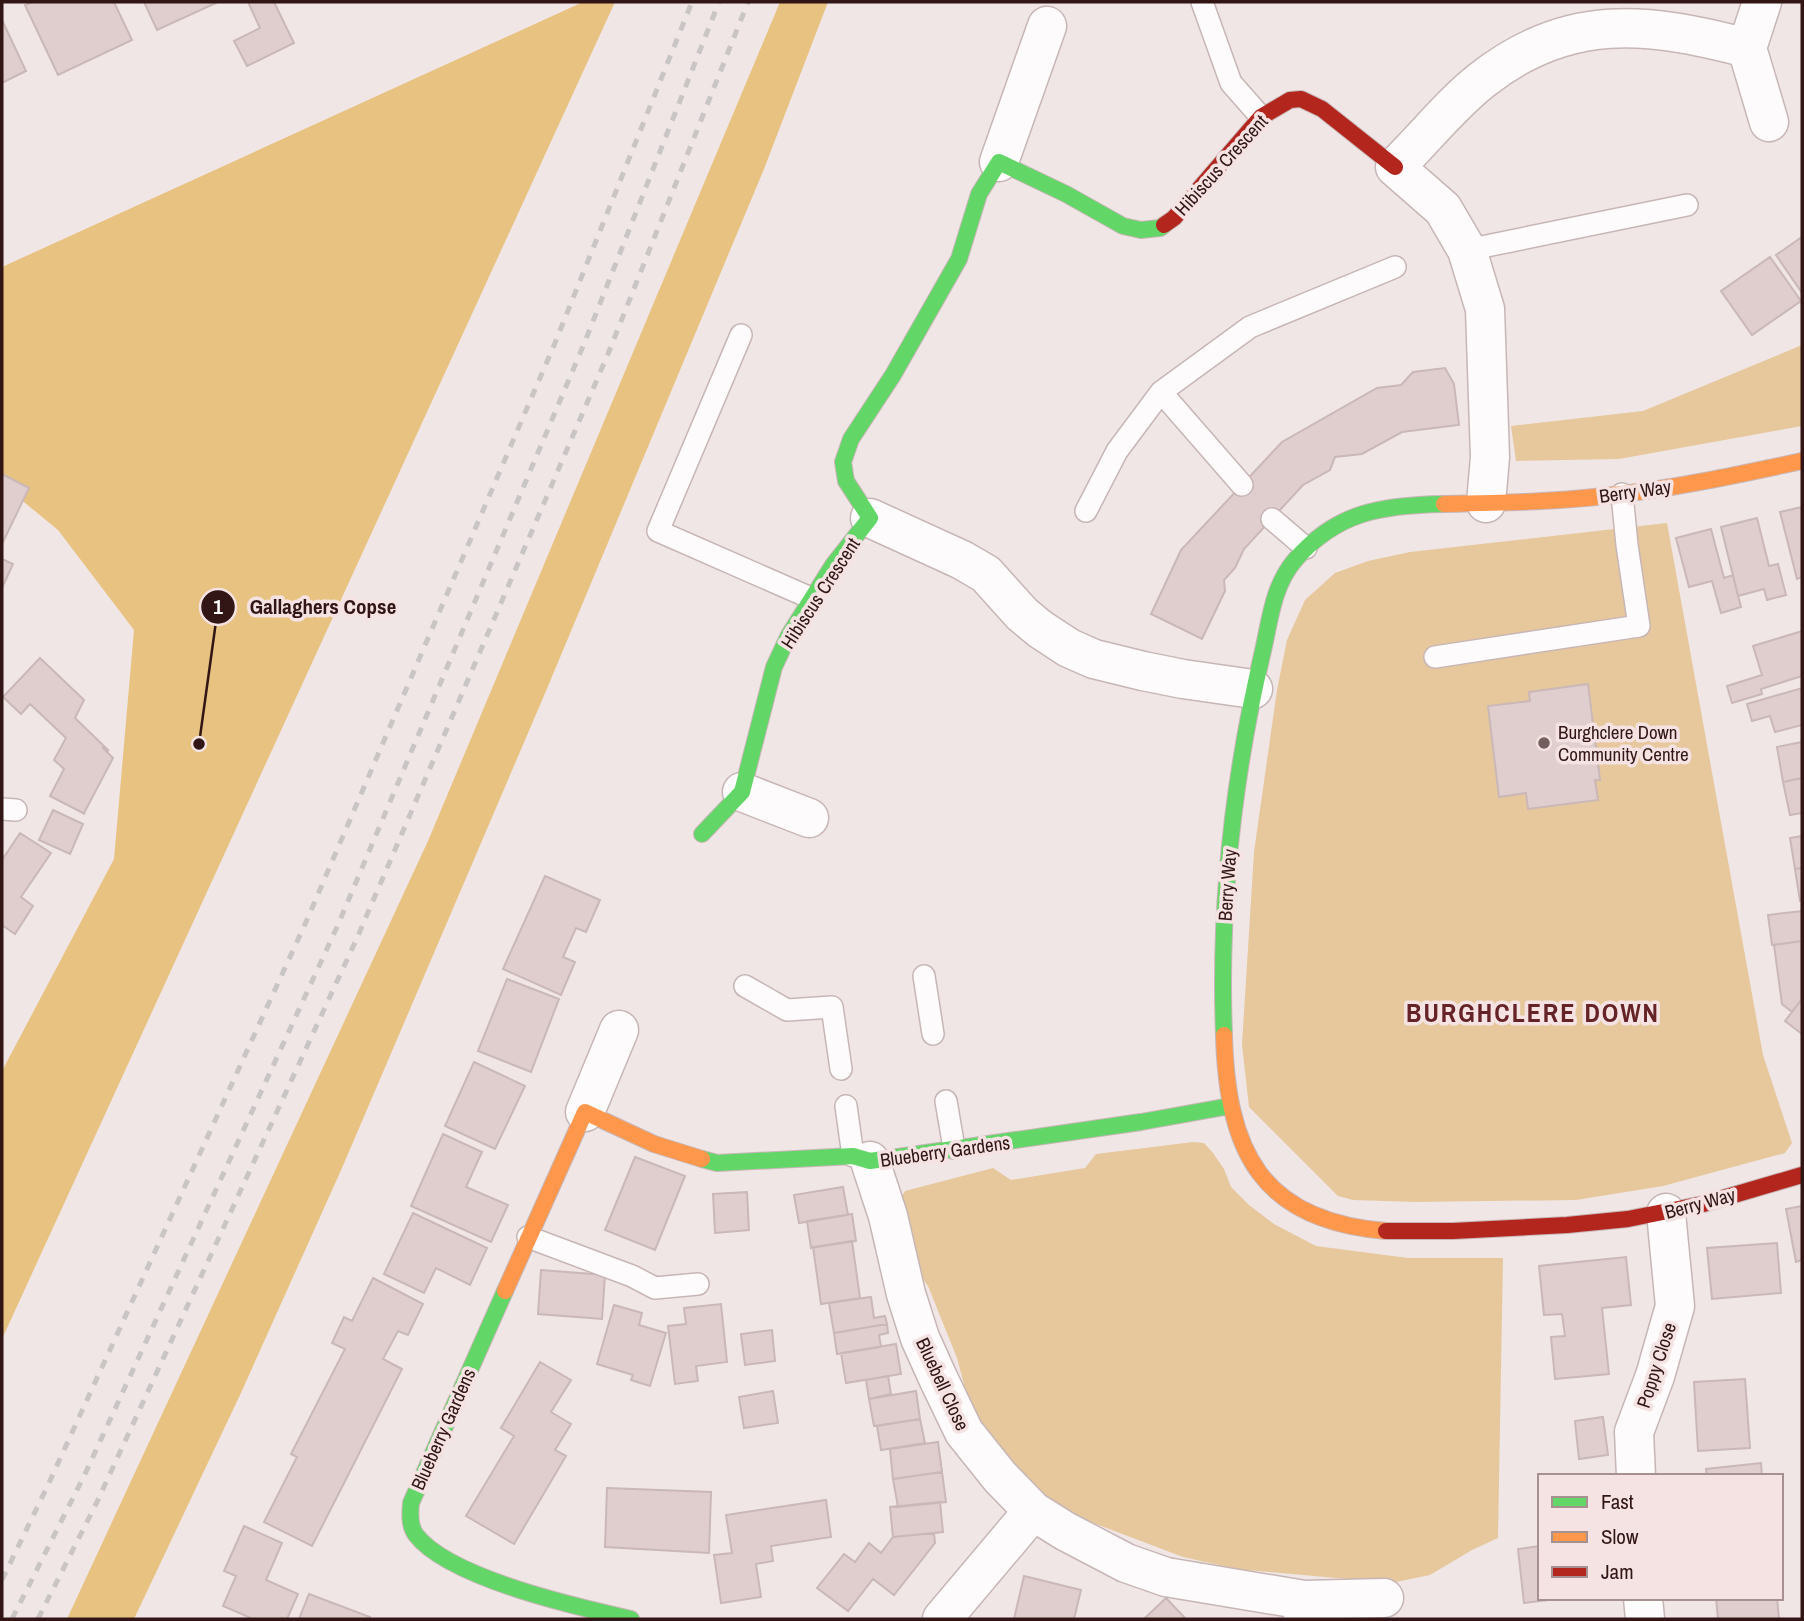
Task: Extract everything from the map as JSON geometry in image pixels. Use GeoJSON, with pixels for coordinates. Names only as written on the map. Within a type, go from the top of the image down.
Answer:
{"type":"FeatureCollection","features":[{"type":"Feature","properties":{"kind":"street"},"geometry":{"type":"LineString","coordinates":[[1762,2],[1747,48],[1769,122]]}},
{"type":"Feature","properties":{"kind":"street","name":"Hibiscus Crescent"},"geometry":{"type":"LineString","coordinates":[[1047,26],[999,162],[979,194],[959,259],[893,375],[851,439],[843,462],[846,481],[870,518],[962,560],[986,574],[1022,614],[1069,648],[1094,659],[1143,671],[1253,689]]}},
{"type":"Feature","properties":{"kind":"street"},"geometry":{"type":"LineString","coordinates":[[1395,167],[1481,81],[1513,58],[1546,42],[1588,31],[1627,27],[1707,38],[1747,48]]}},
{"type":"Feature","properties":{"kind":"street","name":"Hibiscus Crescent"},"geometry":{"type":"LineString","coordinates":[[999,162],[1066,194],[1123,226],[1141,230],[1160,228],[1174,218],[1261,117],[1278,105],[1298,99],[1318,105],[1443,209],[1466,250],[1485,309],[1490,457],[1486,503]]}},
{"type":"Feature","properties":{"kind":"street","name":"Berry Way"},"geometry":{"type":"LineString","coordinates":[[1802,461],[1622,494],[1486,503],[1405,503],[1365,510],[1332,528],[1306,548],[1279,584],[1253,689],[1230,847],[1223,948],[1223,1025],[1230,1106],[1241,1145],[1259,1175],[1280,1196],[1299,1209],[1320,1218],[1373,1230],[1413,1233],[1610,1222],[1711,1203],[1802,1175]]}},
{"type":"Feature","properties":{"kind":"street","name":"Hibiscus Crescent"},"geometry":{"type":"LineString","coordinates":[[702,834],[742,792],[774,667],[789,635],[833,565],[870,518]]}},
{"type":"Feature","properties":{"kind":"street"},"geometry":{"type":"LineString","coordinates":[[742,792],[810,818]]}},
{"type":"Feature","properties":{"kind":"street","name":"Blueberry Gardens"},"geometry":{"type":"LineString","coordinates":[[619,1030],[411,1503],[410,1519],[415,1534],[429,1547],[475,1572],[510,1587],[631,1619]]}},
{"type":"Feature","properties":{"kind":"street","name":"Blueberry Gardens"},"geometry":{"type":"LineString","coordinates":[[585,1112],[654,1144],[717,1163],[861,1158],[954,1148],[1230,1106]]}},
{"type":"Feature","properties":{"kind":"street","name":"Bluebell Close"},"geometry":{"type":"LineString","coordinates":[[861,1158],[888,1216],[906,1294],[920,1338],[964,1432],[1000,1477],[1033,1511],[1126,1563],[1166,1577],[1303,1609],[1384,1598]]}},
{"type":"Feature","properties":{"kind":"street","name":"Poppy Close"},"geometry":{"type":"LineString","coordinates":[[1636,1474],[1634,1432],[1655,1376],[1675,1306],[1666,1213]]}},
{"type":"Feature","properties":{"kind":"street"},"geometry":{"type":"LineString","coordinates":[[942,1619],[1033,1511]]}},
{"type":"Feature","properties":{"kind":"street"},"geometry":{"type":"LineString","coordinates":[[1643,1600],[1645,1619]]}},
{"type":"Feature","properties":{"kind":"lane"},"geometry":{"type":"LineString","coordinates":[[1202,2],[1231,83],[1261,117]]}},
{"type":"Feature","properties":{"kind":"lane"},"geometry":{"type":"LineString","coordinates":[[1466,250],[1687,205]]}},
{"type":"Feature","properties":{"kind":"lane"},"geometry":{"type":"LineString","coordinates":[[1086,512],[1117,451],[1161,392],[1250,327],[1395,267]]}},
{"type":"Feature","properties":{"kind":"lane"},"geometry":{"type":"LineString","coordinates":[[741,335],[658,531],[813,599]]}},
{"type":"Feature","properties":{"kind":"lane"},"geometry":{"type":"LineString","coordinates":[[1161,392],[1241,485]]}},
{"type":"Feature","properties":{"kind":"lane"},"geometry":{"type":"LineString","coordinates":[[1435,657],[1639,626],[1622,494]]}},
{"type":"Feature","properties":{"kind":"lane"},"geometry":{"type":"LineString","coordinates":[[1272,519],[1306,548]]}},
{"type":"Feature","properties":{"kind":"lane"},"geometry":{"type":"LineString","coordinates":[[924,976],[933,1034]]}},
{"type":"Feature","properties":{"kind":"lane"},"geometry":{"type":"LineString","coordinates":[[745,986],[787,1010],[832,1007],[841,1069]]}},
{"type":"Feature","properties":{"kind":"lane"},"geometry":{"type":"LineString","coordinates":[[946,1101],[954,1148]]}},
{"type":"Feature","properties":{"kind":"lane"},"geometry":{"type":"LineString","coordinates":[[846,1106],[861,1158]]}},
{"type":"Feature","properties":{"kind":"lane"},"geometry":{"type":"LineString","coordinates":[[528,1237],[632,1276],[655,1288],[698,1284]]}},
{"type":"Feature","properties":{"kind":"shaded area"},"geometry":{"type":"Polygon","coordinates":[[[583,2],[615,2],[2,1339],[2,1071],[114,859],[134,630],[58,530],[2,484],[2,267],[583,2]]]}},
{"type":"Feature","properties":{"kind":"shaded area"},"geometry":{"type":"Polygon","coordinates":[[[780,2],[828,2],[764,169],[546,691],[342,1168],[240,1395],[134,1619],[67,1619],[428,841],[780,2]]]}},
{"type":"Feature","properties":{"kind":"shaded area"},"geometry":{"type":"Polygon","coordinates":[[[1802,345],[1802,426],[1619,459],[1516,461],[1511,426],[1643,411],[1802,345]]]}},
{"type":"Feature","properties":{"kind":"shaded area"},"geometry":{"type":"Polygon","coordinates":[[[1667,523],[1763,1055],[1792,1143],[1785,1153],[1663,1186],[1576,1200],[1415,1202],[1353,1200],[1338,1196],[1249,1107],[1242,1045],[1254,852],[1277,690],[1287,640],[1305,600],[1335,573],[1368,561],[1410,552],[1667,523]]]}},
{"type":"Feature","properties":{"kind":"shaded area"},"geometry":{"type":"Polygon","coordinates":[[[1193,1142],[1204,1143],[1213,1153],[1224,1169],[1231,1187],[1249,1205],[1274,1224],[1316,1246],[1408,1258],[1503,1258],[1498,1538],[1430,1575],[1391,1583],[1237,1569],[1183,1557],[1075,1516],[1051,1501],[1027,1480],[971,1411],[957,1358],[928,1286],[916,1270],[898,1203],[905,1191],[993,1168],[1011,1180],[1085,1168],[1096,1154],[1193,1142]]]}},
{"type":"Feature","properties":{"kind":"building"},"geometry":{"type":"Polygon","coordinates":[[[33,2],[114,2],[132,40],[58,75],[25,5],[33,2]]]}},
{"type":"Feature","properties":{"kind":"building"},"geometry":{"type":"Polygon","coordinates":[[[144,2],[218,2],[157,30],[144,2]]]}},
{"type":"Feature","properties":{"kind":"building"},"geometry":{"type":"Polygon","coordinates":[[[248,2],[274,2],[294,43],[247,66],[234,41],[260,28],[248,2]]]}},
{"type":"Feature","properties":{"kind":"building"},"geometry":{"type":"Polygon","coordinates":[[[2,20],[26,71],[2,83],[2,20]]]}},
{"type":"Feature","properties":{"kind":"building"},"geometry":{"type":"Polygon","coordinates":[[[1802,237],[1802,293],[1776,255],[1802,237]]]}},
{"type":"Feature","properties":{"kind":"building"},"geometry":{"type":"Polygon","coordinates":[[[1770,257],[1801,301],[1752,335],[1721,291],[1770,257]]]}},
{"type":"Feature","properties":{"kind":"building"},"geometry":{"type":"Polygon","coordinates":[[[1445,368],[1454,384],[1459,425],[1402,432],[1362,454],[1335,457],[1330,470],[1303,485],[1244,549],[1235,568],[1224,580],[1225,591],[1202,639],[1151,614],[1181,550],[1282,442],[1377,388],[1401,385],[1413,372],[1445,368]]]}},
{"type":"Feature","properties":{"kind":"building"},"geometry":{"type":"Polygon","coordinates":[[[2,474],[29,488],[2,544],[2,474]]]}},
{"type":"Feature","properties":{"kind":"building"},"geometry":{"type":"Polygon","coordinates":[[[1802,507],[1802,577],[1797,579],[1780,512],[1802,507]]]}},
{"type":"Feature","properties":{"kind":"building"},"geometry":{"type":"Polygon","coordinates":[[[1757,518],[1769,566],[1778,564],[1786,595],[1767,600],[1764,589],[1738,596],[1721,527],[1757,518]]]}},
{"type":"Feature","properties":{"kind":"building"},"geometry":{"type":"Polygon","coordinates":[[[1711,529],[1724,578],[1733,575],[1741,607],[1721,613],[1712,581],[1689,587],[1676,538],[1711,529]]]}},
{"type":"Feature","properties":{"kind":"building"},"geometry":{"type":"Polygon","coordinates":[[[2,559],[13,564],[2,588],[2,559]]]}},
{"type":"Feature","properties":{"kind":"building"},"geometry":{"type":"Polygon","coordinates":[[[1802,631],[1802,676],[1761,689],[1762,694],[1732,703],[1727,686],[1762,675],[1753,646],[1802,631]]]}},
{"type":"Feature","properties":{"kind":"building"},"geometry":{"type":"Polygon","coordinates":[[[40,658],[84,700],[75,718],[113,758],[85,814],[50,796],[64,769],[54,760],[66,738],[30,704],[21,714],[3,697],[40,658]]]}},
{"type":"Feature","properties":{"kind":"building","name":"Burghclere Down Community Centre"},"geometry":{"type":"Polygon","coordinates":[[[1588,684],[1600,780],[1595,780],[1598,800],[1528,809],[1526,793],[1499,797],[1488,706],[1530,701],[1529,692],[1588,684]]]}},
{"type":"Feature","properties":{"kind":"building"},"geometry":{"type":"Polygon","coordinates":[[[1802,688],[1802,725],[1775,732],[1770,716],[1752,721],[1747,704],[1802,688]]]}},
{"type":"Feature","properties":{"kind":"building"},"geometry":{"type":"Polygon","coordinates":[[[1802,742],[1802,778],[1783,782],[1777,747],[1802,742]]]}},
{"type":"Feature","properties":{"kind":"building"},"geometry":{"type":"Polygon","coordinates":[[[1802,778],[1802,813],[1790,815],[1783,782],[1802,778]]]}},
{"type":"Feature","properties":{"kind":"building"},"geometry":{"type":"Polygon","coordinates":[[[53,810],[83,824],[70,854],[39,840],[53,810]]]}},
{"type":"Feature","properties":{"kind":"building"},"geometry":{"type":"Polygon","coordinates":[[[20,833],[51,853],[21,897],[33,906],[15,934],[2,925],[2,860],[20,833]]]}},
{"type":"Feature","properties":{"kind":"building"},"geometry":{"type":"Polygon","coordinates":[[[1802,836],[1802,868],[1795,869],[1790,838],[1802,836]]]}},
{"type":"Feature","properties":{"kind":"building"},"geometry":{"type":"Polygon","coordinates":[[[1802,868],[1802,901],[1800,901],[1795,869],[1802,868]]]}},
{"type":"Feature","properties":{"kind":"building"},"geometry":{"type":"Polygon","coordinates":[[[545,876],[600,900],[586,932],[576,928],[563,957],[575,962],[561,995],[503,969],[545,876]]]}},
{"type":"Feature","properties":{"kind":"building"},"geometry":{"type":"Polygon","coordinates":[[[1802,911],[1802,941],[1772,945],[1768,915],[1802,911]]]}},
{"type":"Feature","properties":{"kind":"building"},"geometry":{"type":"Polygon","coordinates":[[[1802,941],[1802,999],[1792,1012],[1782,1004],[1774,945],[1802,941]]]}},
{"type":"Feature","properties":{"kind":"building"},"geometry":{"type":"Polygon","coordinates":[[[507,979],[559,999],[531,1072],[478,1051],[507,979]]]}},
{"type":"Feature","properties":{"kind":"building"},"geometry":{"type":"Polygon","coordinates":[[[1802,999],[1802,1034],[1785,1021],[1802,999]]]}},
{"type":"Feature","properties":{"kind":"building"},"geometry":{"type":"Polygon","coordinates":[[[474,1062],[525,1086],[495,1149],[445,1126],[474,1062]]]}},
{"type":"Feature","properties":{"kind":"building"},"geometry":{"type":"Polygon","coordinates":[[[443,1134],[482,1152],[466,1187],[508,1205],[491,1242],[411,1206],[443,1134]]]}},
{"type":"Feature","properties":{"kind":"building"},"geometry":{"type":"Polygon","coordinates":[[[635,1157],[685,1176],[655,1250],[605,1230],[635,1157]]]}},
{"type":"Feature","properties":{"kind":"building"},"geometry":{"type":"Polygon","coordinates":[[[843,1187],[848,1215],[799,1223],[794,1195],[843,1187]]]}},
{"type":"Feature","properties":{"kind":"building"},"geometry":{"type":"Polygon","coordinates":[[[747,1192],[749,1230],[715,1233],[713,1194],[747,1192]]]}},
{"type":"Feature","properties":{"kind":"building"},"geometry":{"type":"Polygon","coordinates":[[[1802,1206],[1802,1260],[1796,1262],[1786,1209],[1802,1206]]]}},
{"type":"Feature","properties":{"kind":"building"},"geometry":{"type":"Polygon","coordinates":[[[413,1213],[487,1248],[470,1285],[436,1268],[424,1293],[384,1274],[413,1213]]]}},
{"type":"Feature","properties":{"kind":"building"},"geometry":{"type":"Polygon","coordinates":[[[852,1214],[856,1241],[811,1248],[807,1221],[852,1214]]]}},
{"type":"Feature","properties":{"kind":"building"},"geometry":{"type":"Polygon","coordinates":[[[852,1241],[860,1298],[821,1304],[813,1247],[852,1241]]]}},
{"type":"Feature","properties":{"kind":"building"},"geometry":{"type":"Polygon","coordinates":[[[1777,1243],[1781,1293],[1712,1299],[1707,1248],[1777,1243]]]}},
{"type":"Feature","properties":{"kind":"building"},"geometry":{"type":"Polygon","coordinates":[[[1626,1257],[1631,1305],[1602,1308],[1609,1374],[1555,1379],[1551,1337],[1565,1336],[1562,1314],[1544,1315],[1539,1266],[1626,1257]]]}},
{"type":"Feature","properties":{"kind":"building"},"geometry":{"type":"Polygon","coordinates":[[[541,1270],[605,1275],[602,1319],[538,1314],[541,1270]]]}},
{"type":"Feature","properties":{"kind":"building"},"geometry":{"type":"Polygon","coordinates":[[[373,1278],[423,1304],[408,1335],[398,1331],[383,1359],[402,1369],[312,1546],[264,1522],[297,1457],[291,1454],[345,1349],[332,1343],[344,1317],[352,1321],[373,1278]]]}},
{"type":"Feature","properties":{"kind":"building"},"geometry":{"type":"Polygon","coordinates":[[[871,1297],[874,1318],[885,1316],[887,1324],[834,1333],[829,1303],[871,1297]]]}},
{"type":"Feature","properties":{"kind":"building"},"geometry":{"type":"Polygon","coordinates":[[[721,1304],[727,1362],[696,1366],[698,1381],[675,1384],[668,1326],[686,1324],[684,1308],[721,1304]]]}},
{"type":"Feature","properties":{"kind":"building"},"geometry":{"type":"Polygon","coordinates":[[[614,1305],[642,1313],[639,1325],[666,1333],[650,1386],[631,1380],[633,1375],[597,1364],[614,1305]]]}},
{"type":"Feature","properties":{"kind":"building"},"geometry":{"type":"Polygon","coordinates":[[[887,1324],[888,1333],[879,1335],[881,1347],[837,1354],[834,1333],[887,1324]]]}},
{"type":"Feature","properties":{"kind":"building"},"geometry":{"type":"Polygon","coordinates":[[[772,1330],[775,1361],[745,1365],[741,1334],[772,1330]]]}},
{"type":"Feature","properties":{"kind":"building"},"geometry":{"type":"Polygon","coordinates":[[[896,1344],[901,1374],[846,1383],[841,1353],[896,1344]]]}},
{"type":"Feature","properties":{"kind":"building"},"geometry":{"type":"Polygon","coordinates":[[[540,1362],[571,1380],[551,1412],[571,1424],[555,1450],[566,1456],[514,1544],[466,1516],[514,1436],[501,1428],[540,1362]]]}},
{"type":"Feature","properties":{"kind":"building"},"geometry":{"type":"Polygon","coordinates":[[[888,1376],[891,1394],[869,1399],[866,1380],[888,1376]]]}},
{"type":"Feature","properties":{"kind":"building"},"geometry":{"type":"Polygon","coordinates":[[[1745,1379],[1750,1448],[1698,1451],[1694,1382],[1745,1379]]]}},
{"type":"Feature","properties":{"kind":"building"},"geometry":{"type":"Polygon","coordinates":[[[773,1391],[778,1423],[744,1428],[739,1397],[773,1391]]]}},
{"type":"Feature","properties":{"kind":"building"},"geometry":{"type":"Polygon","coordinates":[[[916,1391],[920,1419],[874,1426],[869,1399],[916,1391]]]}},
{"type":"Feature","properties":{"kind":"building"},"geometry":{"type":"Polygon","coordinates":[[[1603,1417],[1608,1455],[1579,1459],[1575,1421],[1603,1417]]]}},
{"type":"Feature","properties":{"kind":"building"},"geometry":{"type":"Polygon","coordinates":[[[920,1419],[925,1443],[881,1450],[877,1426],[920,1419]]]}},
{"type":"Feature","properties":{"kind":"building"},"geometry":{"type":"Polygon","coordinates":[[[938,1442],[942,1472],[893,1479],[890,1449],[938,1442]]]}},
{"type":"Feature","properties":{"kind":"building"},"geometry":{"type":"Polygon","coordinates":[[[1761,1463],[1762,1474],[1707,1474],[1706,1469],[1761,1463]]]}},
{"type":"Feature","properties":{"kind":"building"},"geometry":{"type":"Polygon","coordinates":[[[942,1472],[946,1502],[898,1507],[893,1479],[942,1472]]]}},
{"type":"Feature","properties":{"kind":"building"},"geometry":{"type":"Polygon","coordinates":[[[607,1488],[711,1492],[709,1553],[605,1547],[607,1488]]]}},
{"type":"Feature","properties":{"kind":"building"},"geometry":{"type":"Polygon","coordinates":[[[826,1500],[831,1537],[771,1546],[773,1561],[756,1564],[761,1597],[721,1603],[714,1555],[732,1553],[726,1515],[826,1500]]]}},
{"type":"Feature","properties":{"kind":"building"},"geometry":{"type":"Polygon","coordinates":[[[940,1502],[943,1532],[893,1537],[890,1507],[940,1502]]]}},
{"type":"Feature","properties":{"kind":"building"},"geometry":{"type":"Polygon","coordinates":[[[244,1526],[282,1543],[266,1580],[298,1594],[287,1619],[253,1619],[223,1606],[236,1576],[224,1571],[244,1526]]]}},
{"type":"Feature","properties":{"kind":"building"},"geometry":{"type":"Polygon","coordinates":[[[934,1533],[935,1543],[894,1595],[873,1579],[848,1611],[817,1588],[844,1554],[855,1562],[869,1543],[881,1553],[893,1537],[934,1533]]]}},
{"type":"Feature","properties":{"kind":"building"},"geometry":{"type":"Polygon","coordinates":[[[1538,1546],[1538,1600],[1549,1600],[1524,1603],[1518,1549],[1538,1546]]]}},
{"type":"Feature","properties":{"kind":"building"},"geometry":{"type":"Polygon","coordinates":[[[1024,1576],[1081,1590],[1074,1619],[1014,1619],[1024,1576]]]}},
{"type":"Feature","properties":{"kind":"building"},"geometry":{"type":"Polygon","coordinates":[[[309,1594],[370,1617],[299,1619],[309,1594]]]}},
{"type":"Feature","properties":{"kind":"building"},"geometry":{"type":"Polygon","coordinates":[[[1166,1598],[1186,1619],[1144,1619],[1166,1598]]]}},
{"type":"Feature","properties":{"kind":"building"},"geometry":{"type":"Polygon","coordinates":[[[1716,1600],[1777,1600],[1779,1619],[1718,1619],[1716,1600]]]}},
{"type":"Feature","properties":{"kind":"railway"},"geometry":{"type":"LineString","coordinates":[[2,1580],[306,922],[555,343],[692,2]]}},
{"type":"Feature","properties":{"kind":"railway"},"geometry":{"type":"LineString","coordinates":[[12,1619],[85,1474],[337,927],[584,344],[719,2]]}},
{"type":"Feature","properties":{"kind":"railway"},"geometry":{"type":"LineString","coordinates":[[38,1619],[97,1502],[357,938],[608,354],[748,2]]}},
{"type":"Feature","properties":{"kind":"traffic: fast"},"geometry":{"type":"LineString","coordinates":[[702,834],[742,792],[774,667],[789,635],[833,565],[870,518],[846,481],[843,462],[851,439],[893,375],[959,259],[979,194],[999,162],[1066,194],[1123,226],[1141,230],[1164,225]]}},
{"type":"Feature","properties":{"kind":"traffic: fast"},"geometry":{"type":"LineString","coordinates":[[1224,1035],[1226,891],[1236,796],[1252,702],[1273,605],[1281,582],[1287,570],[1311,544],[1345,521],[1382,509],[1444,504]]}},
{"type":"Feature","properties":{"kind":"traffic: fast"},"geometry":{"type":"LineString","coordinates":[[702,1159],[717,1163],[853,1156],[870,1161],[1141,1122],[1230,1106]]}},
{"type":"Feature","properties":{"kind":"traffic: fast"},"geometry":{"type":"LineString","coordinates":[[505,1291],[411,1503],[412,1528],[432,1550],[456,1565],[484,1577],[516,1589],[631,1619]]}},
{"type":"Feature","properties":{"kind":"traffic: slow"},"geometry":{"type":"LineString","coordinates":[[1444,504],[1545,501],[1630,493],[1802,461]]}},
{"type":"Feature","properties":{"kind":"traffic: slow"},"geometry":{"type":"LineString","coordinates":[[1224,1035],[1233,1113],[1244,1145],[1259,1173],[1281,1195],[1308,1212],[1343,1224],[1386,1231]]}},
{"type":"Feature","properties":{"kind":"traffic: slow"},"geometry":{"type":"LineString","coordinates":[[505,1291],[585,1112],[654,1144],[702,1159]]}},
{"type":"Feature","properties":{"kind":"traffic: jam"},"geometry":{"type":"LineString","coordinates":[[1164,225],[1174,218],[1261,117],[1290,100],[1301,99],[1322,109],[1395,167]]}},
{"type":"Feature","properties":{"kind":"traffic: jam"},"geometry":{"type":"LineString","coordinates":[[1386,1231],[1453,1231],[1628,1219],[1703,1204],[1802,1175]]}},
{"type":"Feature","properties":{"kind":"place","name":"Burghclere Down Community Centre"},"geometry":{"type":"Point","coordinates":[1544,743]}},
{"type":"Feature","properties":{"kind":"place","name":"Gallaghers Copse"},"geometry":{"type":"Point","coordinates":[199,744]}},
{"type":"Feature","properties":{"kind":"district","name":"BURGHCLERE DOWN"},"geometry":{"type":"Point","coordinates":[1533,1012]}}]}
